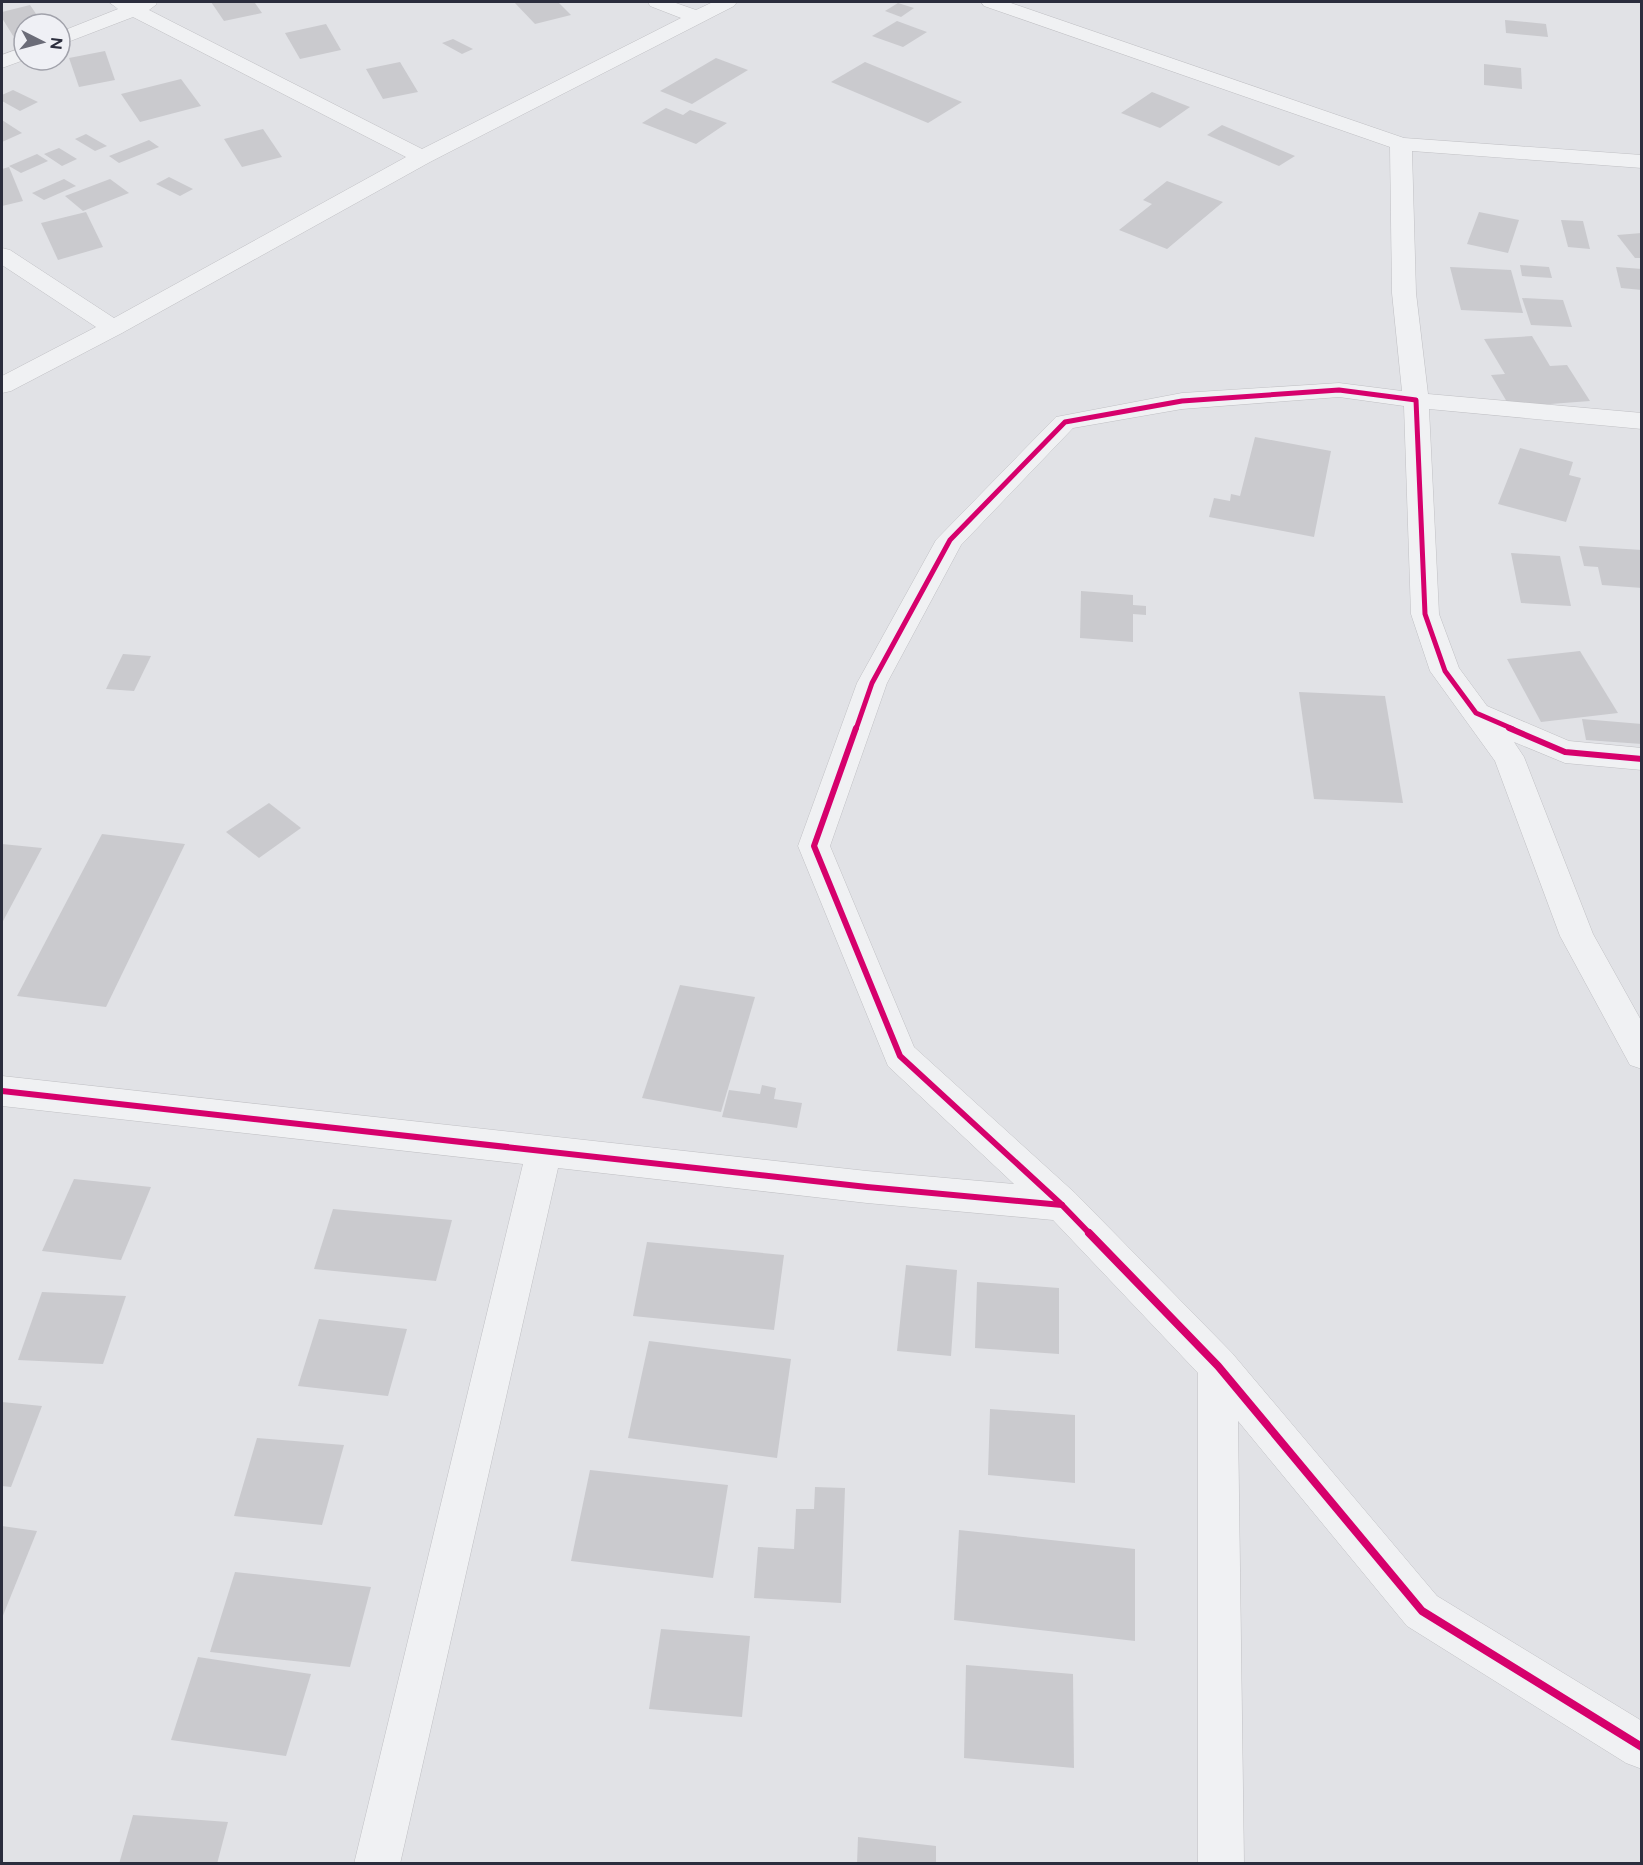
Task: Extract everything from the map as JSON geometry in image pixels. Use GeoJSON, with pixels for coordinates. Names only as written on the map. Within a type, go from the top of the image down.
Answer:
{"type":"FeatureCollection","features":[{"type":"Feature","properties":{"kind":"street"},"geometry":{"type":"LineString","coordinates":[[72,33],[127,5],[154,2]]}},
{"type":"Feature","properties":{"kind":"street"},"geometry":{"type":"LineString","coordinates":[[657,2],[697,17]]}},
{"type":"Feature","properties":{"kind":"street"},"geometry":{"type":"LineString","coordinates":[[2,386],[113,328],[422,157],[727,2]]}},
{"type":"Feature","properties":{"kind":"street"},"geometry":{"type":"LineString","coordinates":[[991,2],[1401,144],[1641,162]]}},
{"type":"Feature","properties":{"kind":"street"},"geometry":{"type":"LineString","coordinates":[[127,5],[422,157]]}},
{"type":"Feature","properties":{"kind":"street"},"geometry":{"type":"LineString","coordinates":[[1401,144],[1404,293],[1416,400],[1425,614],[1445,671],[1509,757],[1577,936],[1641,1055]]}},
{"type":"Feature","properties":{"kind":"street"},"geometry":{"type":"LineString","coordinates":[[2,255],[113,328]]}},
{"type":"Feature","properties":{"kind":"street"},"geometry":{"type":"LineString","coordinates":[[1641,422],[1416,400],[1339,390],[1182,400],[1065,422],[950,540],[872,683],[814,846],[900,1056],[1062,1205],[1218,1366],[1422,1611],[1641,1747]]}},
{"type":"Feature","properties":{"kind":"street"},"geometry":{"type":"LineString","coordinates":[[1476,713],[1564,752],[1641,759]]}},
{"type":"Feature","properties":{"kind":"street"},"geometry":{"type":"LineString","coordinates":[[2,1091],[867,1187],[1062,1205]]}},
{"type":"Feature","properties":{"kind":"street"},"geometry":{"type":"LineString","coordinates":[[377,1863],[544,1152]]}},
{"type":"Feature","properties":{"kind":"street"},"geometry":{"type":"LineString","coordinates":[[1218,1366],[1221,1863]]}},
{"type":"Feature","properties":{"kind":"building"},"geometry":{"type":"Polygon","coordinates":[[[211,2],[255,3],[262,13],[224,21],[211,2]]]}},
{"type":"Feature","properties":{"kind":"building"},"geometry":{"type":"Polygon","coordinates":[[[514,2],[558,2],[571,15],[535,24],[514,2]]]}},
{"type":"Feature","properties":{"kind":"building"},"geometry":{"type":"Polygon","coordinates":[[[898,3],[914,8],[901,17],[885,11],[898,3]]]}},
{"type":"Feature","properties":{"kind":"building"},"geometry":{"type":"Polygon","coordinates":[[[30,5],[35,12],[12,12],[12,34],[2,18],[2,12],[30,5]]]}},
{"type":"Feature","properties":{"kind":"building"},"geometry":{"type":"Polygon","coordinates":[[[1505,20],[1546,24],[1548,37],[1506,33],[1505,20]]]}},
{"type":"Feature","properties":{"kind":"building"},"geometry":{"type":"Polygon","coordinates":[[[897,21],[927,32],[903,47],[872,36],[897,21]]]}},
{"type":"Feature","properties":{"kind":"building"},"geometry":{"type":"Polygon","coordinates":[[[326,24],[341,50],[300,59],[285,33],[326,24]]]}},
{"type":"Feature","properties":{"kind":"building"},"geometry":{"type":"Polygon","coordinates":[[[453,39],[473,49],[462,54],[442,43],[453,39]]]}},
{"type":"Feature","properties":{"kind":"building"},"geometry":{"type":"Polygon","coordinates":[[[105,51],[115,80],[79,87],[72,67],[72,57],[105,51]]]}},
{"type":"Feature","properties":{"kind":"building"},"geometry":{"type":"Polygon","coordinates":[[[716,58],[748,70],[692,104],[660,91],[716,58]]]}},
{"type":"Feature","properties":{"kind":"building"},"geometry":{"type":"Polygon","coordinates":[[[400,62],[418,92],[383,99],[366,69],[400,62]]]}},
{"type":"Feature","properties":{"kind":"building"},"geometry":{"type":"Polygon","coordinates":[[[865,62],[962,102],[928,123],[831,82],[865,62]]]}},
{"type":"Feature","properties":{"kind":"building"},"geometry":{"type":"Polygon","coordinates":[[[1484,64],[1521,68],[1522,89],[1484,85],[1484,64]]]}},
{"type":"Feature","properties":{"kind":"building"},"geometry":{"type":"Polygon","coordinates":[[[181,79],[201,106],[140,122],[121,94],[181,79]]]}},
{"type":"Feature","properties":{"kind":"building"},"geometry":{"type":"Polygon","coordinates":[[[13,90],[38,102],[20,111],[2,101],[2,95],[13,90]]]}},
{"type":"Feature","properties":{"kind":"building"},"geometry":{"type":"Polygon","coordinates":[[[1152,92],[1190,107],[1160,128],[1121,113],[1152,92]]]}},
{"type":"Feature","properties":{"kind":"building"},"geometry":{"type":"Polygon","coordinates":[[[666,108],[683,115],[690,110],[727,123],[696,144],[642,123],[666,108]]]}},
{"type":"Feature","properties":{"kind":"building"},"geometry":{"type":"Polygon","coordinates":[[[2,120],[22,133],[2,142],[2,120]]]}},
{"type":"Feature","properties":{"kind":"building"},"geometry":{"type":"Polygon","coordinates":[[[1222,125],[1295,156],[1279,166],[1207,135],[1222,125]]]}},
{"type":"Feature","properties":{"kind":"building"},"geometry":{"type":"Polygon","coordinates":[[[263,129],[282,157],[242,167],[224,139],[263,129]]]}},
{"type":"Feature","properties":{"kind":"building"},"geometry":{"type":"Polygon","coordinates":[[[86,134],[107,146],[95,151],[75,139],[86,134]]]}},
{"type":"Feature","properties":{"kind":"building"},"geometry":{"type":"Polygon","coordinates":[[[149,140],[159,147],[119,163],[109,156],[149,140]]]}},
{"type":"Feature","properties":{"kind":"building"},"geometry":{"type":"Polygon","coordinates":[[[59,148],[77,159],[62,166],[44,154],[59,148]]]}},
{"type":"Feature","properties":{"kind":"building"},"geometry":{"type":"Polygon","coordinates":[[[37,154],[48,161],[21,173],[9,166],[37,154]]]}},
{"type":"Feature","properties":{"kind":"building"},"geometry":{"type":"Polygon","coordinates":[[[9,167],[23,201],[2,206],[2,169],[9,167]]]}},
{"type":"Feature","properties":{"kind":"building"},"geometry":{"type":"Polygon","coordinates":[[[169,177],[193,189],[180,196],[156,184],[169,177]]]}},
{"type":"Feature","properties":{"kind":"building"},"geometry":{"type":"Polygon","coordinates":[[[64,179],[76,186],[44,200],[32,193],[64,179]]]}},
{"type":"Feature","properties":{"kind":"building"},"geometry":{"type":"Polygon","coordinates":[[[110,179],[129,193],[83,211],[65,196],[110,179]]]}},
{"type":"Feature","properties":{"kind":"building"},"geometry":{"type":"Polygon","coordinates":[[[1167,181],[1223,202],[1167,249],[1119,230],[1152,204],[1143,200],[1167,181]]]}},
{"type":"Feature","properties":{"kind":"building"},"geometry":{"type":"Polygon","coordinates":[[[86,212],[103,247],[58,260],[41,223],[86,212]]]}},
{"type":"Feature","properties":{"kind":"building"},"geometry":{"type":"Polygon","coordinates":[[[1479,212],[1519,220],[1508,253],[1467,244],[1479,212]]]}},
{"type":"Feature","properties":{"kind":"building"},"geometry":{"type":"Polygon","coordinates":[[[1561,220],[1583,221],[1590,249],[1568,247],[1561,220]]]}},
{"type":"Feature","properties":{"kind":"building"},"geometry":{"type":"Polygon","coordinates":[[[1642,233],[1642,258],[1635,258],[1617,235],[1642,233]]]}},
{"type":"Feature","properties":{"kind":"building"},"geometry":{"type":"Polygon","coordinates":[[[1520,265],[1549,267],[1552,278],[1522,276],[1520,265]]]}},
{"type":"Feature","properties":{"kind":"building"},"geometry":{"type":"Polygon","coordinates":[[[1450,267],[1511,270],[1523,313],[1461,310],[1450,267]]]}},
{"type":"Feature","properties":{"kind":"building"},"geometry":{"type":"Polygon","coordinates":[[[1616,267],[1642,269],[1642,290],[1621,288],[1616,267]]]}},
{"type":"Feature","properties":{"kind":"building"},"geometry":{"type":"Polygon","coordinates":[[[1522,298],[1563,300],[1572,327],[1531,325],[1522,298]]]}},
{"type":"Feature","properties":{"kind":"building"},"geometry":{"type":"Polygon","coordinates":[[[1532,336],[1550,366],[1567,365],[1590,401],[1510,407],[1491,375],[1505,374],[1484,339],[1532,336]]]}},
{"type":"Feature","properties":{"kind":"building"},"geometry":{"type":"Polygon","coordinates":[[[1255,437],[1331,451],[1314,537],[1209,517],[1214,498],[1230,501],[1231,494],[1240,496],[1255,437]]]}},
{"type":"Feature","properties":{"kind":"building"},"geometry":{"type":"Polygon","coordinates":[[[1520,448],[1573,462],[1569,475],[1581,478],[1566,522],[1498,504],[1520,448]]]}},
{"type":"Feature","properties":{"kind":"building"},"geometry":{"type":"Polygon","coordinates":[[[1579,546],[1642,550],[1642,588],[1602,585],[1598,567],[1584,566],[1579,546]]]}},
{"type":"Feature","properties":{"kind":"building"},"geometry":{"type":"Polygon","coordinates":[[[1511,553],[1560,556],[1571,606],[1521,603],[1511,553]]]}},
{"type":"Feature","properties":{"kind":"building"},"geometry":{"type":"Polygon","coordinates":[[[1081,591],[1133,595],[1133,605],[1146,606],[1146,615],[1133,614],[1133,642],[1080,638],[1081,591]]]}},
{"type":"Feature","properties":{"kind":"building"},"geometry":{"type":"Polygon","coordinates":[[[1580,651],[1618,713],[1541,722],[1507,659],[1580,651]]]}},
{"type":"Feature","properties":{"kind":"building"},"geometry":{"type":"Polygon","coordinates":[[[123,654],[151,656],[134,691],[106,689],[123,654]]]}},
{"type":"Feature","properties":{"kind":"building"},"geometry":{"type":"Polygon","coordinates":[[[1299,692],[1385,696],[1403,803],[1314,799],[1299,692]]]}},
{"type":"Feature","properties":{"kind":"building"},"geometry":{"type":"Polygon","coordinates":[[[1582,719],[1642,724],[1642,744],[1586,740],[1582,719]]]}},
{"type":"Feature","properties":{"kind":"building"},"geometry":{"type":"Polygon","coordinates":[[[269,803],[301,828],[259,858],[226,832],[269,803]]]}},
{"type":"Feature","properties":{"kind":"building"},"geometry":{"type":"Polygon","coordinates":[[[102,834],[185,844],[106,1007],[17,996],[102,834]]]}},
{"type":"Feature","properties":{"kind":"building"},"geometry":{"type":"Polygon","coordinates":[[[2,844],[42,848],[2,923],[2,844]]]}},
{"type":"Feature","properties":{"kind":"building"},"geometry":{"type":"Polygon","coordinates":[[[680,985],[755,997],[721,1112],[642,1098],[680,985]]]}},
{"type":"Feature","properties":{"kind":"building"},"geometry":{"type":"Polygon","coordinates":[[[762,1085],[776,1088],[774,1099],[802,1103],[797,1128],[722,1117],[729,1090],[760,1094],[762,1085]]]}},
{"type":"Feature","properties":{"kind":"building"},"geometry":{"type":"Polygon","coordinates":[[[74,1179],[151,1187],[121,1260],[42,1251],[74,1179]]]}},
{"type":"Feature","properties":{"kind":"building"},"geometry":{"type":"Polygon","coordinates":[[[333,1209],[452,1220],[436,1281],[314,1269],[333,1209]]]}},
{"type":"Feature","properties":{"kind":"building"},"geometry":{"type":"Polygon","coordinates":[[[647,1242],[784,1255],[774,1330],[633,1316],[647,1242]]]}},
{"type":"Feature","properties":{"kind":"building"},"geometry":{"type":"Polygon","coordinates":[[[906,1265],[957,1270],[951,1356],[897,1351],[906,1265]]]}},
{"type":"Feature","properties":{"kind":"building"},"geometry":{"type":"Polygon","coordinates":[[[977,1282],[1059,1288],[1059,1354],[975,1348],[977,1282]]]}},
{"type":"Feature","properties":{"kind":"building"},"geometry":{"type":"Polygon","coordinates":[[[42,1292],[126,1296],[103,1364],[18,1360],[42,1292]]]}},
{"type":"Feature","properties":{"kind":"building"},"geometry":{"type":"Polygon","coordinates":[[[319,1319],[407,1329],[388,1396],[298,1386],[319,1319]]]}},
{"type":"Feature","properties":{"kind":"building"},"geometry":{"type":"Polygon","coordinates":[[[649,1341],[791,1359],[777,1458],[628,1438],[649,1341]]]}},
{"type":"Feature","properties":{"kind":"building"},"geometry":{"type":"Polygon","coordinates":[[[2,1402],[42,1406],[11,1487],[2,1486],[2,1402]]]}},
{"type":"Feature","properties":{"kind":"building"},"geometry":{"type":"Polygon","coordinates":[[[990,1409],[1075,1415],[1075,1483],[988,1475],[990,1409]]]}},
{"type":"Feature","properties":{"kind":"building"},"geometry":{"type":"Polygon","coordinates":[[[257,1438],[344,1445],[322,1525],[234,1516],[257,1438]]]}},
{"type":"Feature","properties":{"kind":"building"},"geometry":{"type":"Polygon","coordinates":[[[590,1470],[728,1485],[713,1578],[571,1561],[590,1470]]]}},
{"type":"Feature","properties":{"kind":"building"},"geometry":{"type":"Polygon","coordinates":[[[815,1487],[845,1488],[841,1603],[754,1598],[758,1547],[794,1549],[796,1509],[814,1509],[815,1487]]]}},
{"type":"Feature","properties":{"kind":"building"},"geometry":{"type":"Polygon","coordinates":[[[2,1526],[37,1531],[2,1618],[2,1526]]]}},
{"type":"Feature","properties":{"kind":"building"},"geometry":{"type":"Polygon","coordinates":[[[959,1530],[1135,1549],[1135,1641],[954,1620],[959,1530]]]}},
{"type":"Feature","properties":{"kind":"building"},"geometry":{"type":"Polygon","coordinates":[[[235,1572],[371,1587],[350,1667],[210,1652],[235,1572]]]}},
{"type":"Feature","properties":{"kind":"building"},"geometry":{"type":"Polygon","coordinates":[[[661,1629],[750,1636],[742,1717],[649,1709],[661,1629]]]}},
{"type":"Feature","properties":{"kind":"building"},"geometry":{"type":"Polygon","coordinates":[[[198,1657],[311,1674],[286,1756],[171,1740],[198,1657]]]}},
{"type":"Feature","properties":{"kind":"building"},"geometry":{"type":"Polygon","coordinates":[[[966,1665],[1073,1674],[1074,1768],[964,1758],[966,1665]]]}},
{"type":"Feature","properties":{"kind":"building"},"geometry":{"type":"Polygon","coordinates":[[[133,1815],[228,1822],[217,1864],[119,1864],[133,1815]]]}},
{"type":"Feature","properties":{"kind":"building"},"geometry":{"type":"Polygon","coordinates":[[[858,1837],[936,1846],[936,1864],[857,1864],[858,1837]]]}},
{"type":"Feature","properties":{"kind":"cycle path"},"geometry":{"type":"LineString","coordinates":[[1642,759],[1565,752],[1476,713],[1445,671],[1425,614],[1416,400],[1339,390],[1182,401],[1065,422],[950,540],[872,683],[814,846],[900,1056],[1062,1205],[1218,1366],[1422,1611],[1642,1747]]}},
{"type":"Feature","properties":{"kind":"cycle path"},"geometry":{"type":"LineString","coordinates":[[2,1091],[867,1187],[1062,1205]]}}]}
